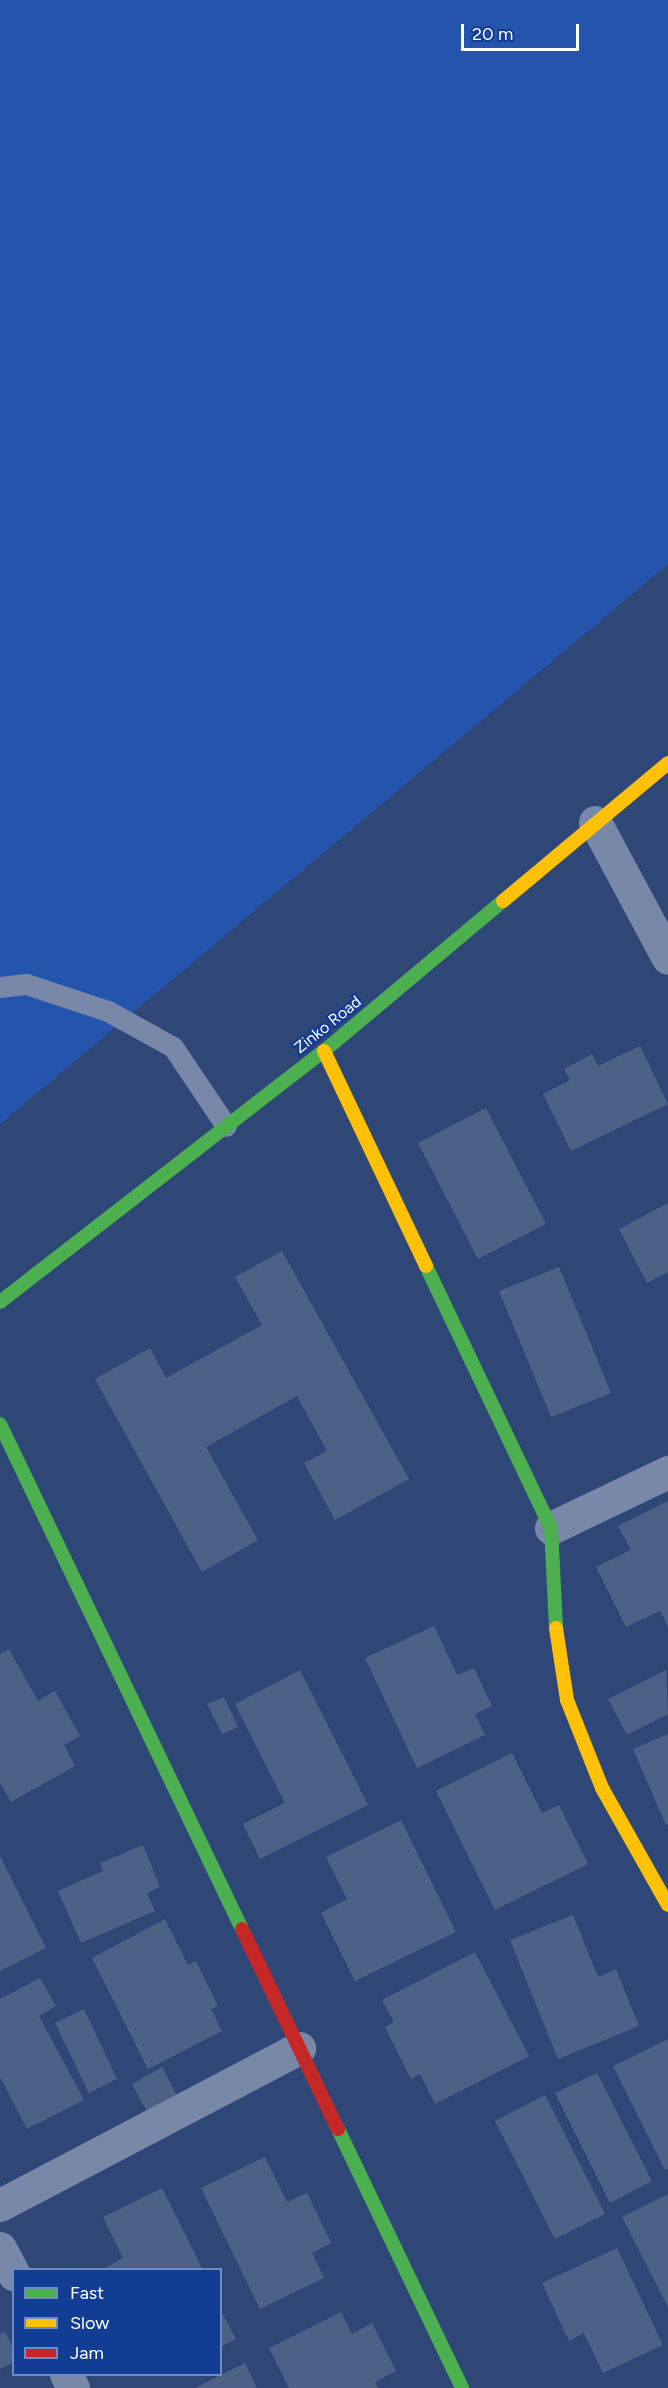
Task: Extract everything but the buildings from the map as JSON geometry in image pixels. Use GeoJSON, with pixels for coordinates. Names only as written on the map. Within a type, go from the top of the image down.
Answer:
{"type":"FeatureCollection","features":[{"type":"Feature","properties":{"kind":"street","name":"Zinko Road"},"geometry":{"type":"LineString","coordinates":[[0,1302],[324,1051],[668,763]]}},
{"type":"Feature","properties":{"kind":"street"},"geometry":{"type":"LineString","coordinates":[[595,822],[668,958]]}},
{"type":"Feature","properties":{"kind":"street"},"geometry":{"type":"LineString","coordinates":[[324,1051],[550,1528],[554,1617],[567,1700],[602,1788],[668,1905]]}},
{"type":"Feature","properties":{"kind":"street"},"geometry":{"type":"LineString","coordinates":[[0,1424],[462,2388]]}},
{"type":"Feature","properties":{"kind":"street"},"geometry":{"type":"LineString","coordinates":[[550,1528],[668,1472]]}},
{"type":"Feature","properties":{"kind":"street"},"geometry":{"type":"LineString","coordinates":[[0,2205],[299,2048]]}},
{"type":"Feature","properties":{"kind":"street"},"geometry":{"type":"LineString","coordinates":[[0,2248],[12,2270]]}},
{"type":"Feature","properties":{"kind":"lane"},"geometry":{"type":"LineString","coordinates":[[0,987],[26,984],[108,1011],[173,1047],[226,1126]]}},
{"type":"Feature","properties":{"kind":"shaded area"},"geometry":{"type":"Polygon","coordinates":[[[0,0],[668,0],[668,564],[0,1124],[0,0]]]}},
{"type":"Feature","properties":{"kind":"traffic: fast"},"geometry":{"type":"LineString","coordinates":[[0,1302],[324,1051],[503,901]]}},
{"type":"Feature","properties":{"kind":"traffic: fast"},"geometry":{"type":"LineString","coordinates":[[426,1266],[551,1528],[556,1628]]}},
{"type":"Feature","properties":{"kind":"traffic: fast"},"geometry":{"type":"LineString","coordinates":[[0,1424],[242,1929]]}},
{"type":"Feature","properties":{"kind":"traffic: fast"},"geometry":{"type":"LineString","coordinates":[[338,2129],[462,2388]]}},
{"type":"Feature","properties":{"kind":"traffic: slow"},"geometry":{"type":"LineString","coordinates":[[503,901],[668,763]]}},
{"type":"Feature","properties":{"kind":"traffic: slow"},"geometry":{"type":"LineString","coordinates":[[324,1051],[426,1266]]}},
{"type":"Feature","properties":{"kind":"traffic: slow"},"geometry":{"type":"LineString","coordinates":[[556,1628],[567,1700],[602,1788],[668,1905]]}},
{"type":"Feature","properties":{"kind":"traffic: jam"},"geometry":{"type":"LineString","coordinates":[[242,1929],[338,2129]]}}]}
